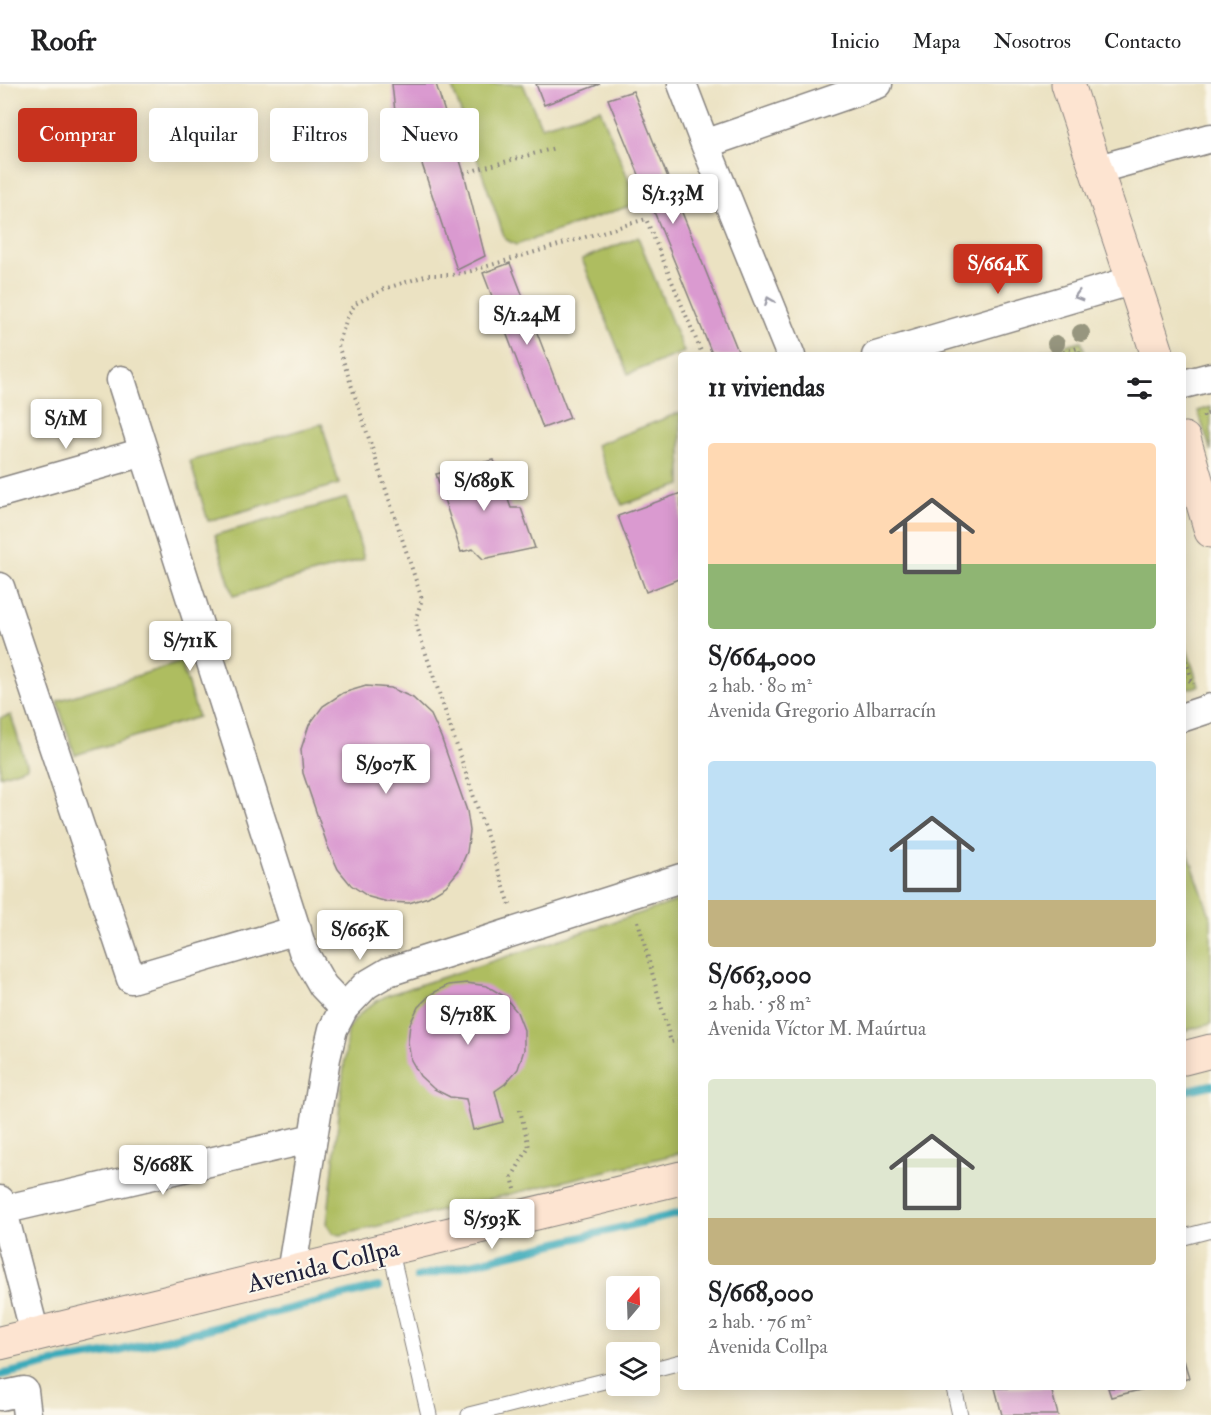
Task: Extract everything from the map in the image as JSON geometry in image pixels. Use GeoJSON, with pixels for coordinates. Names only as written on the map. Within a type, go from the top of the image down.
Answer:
{"type":"FeatureCollection","features":[{"type":"Feature","properties":{"kind":"main road"},"geometry":{"type":"LineString","coordinates":[[1068,84],[1157,352]]}},
{"type":"Feature","properties":{"kind":"main road"},"geometry":{"type":"LineString","coordinates":[[1193,427],[1211,531]]}},
{"type":"Feature","properties":{"kind":"main road"},"geometry":{"type":"LineString","coordinates":[[1186,1057],[1211,1051]]}},
{"type":"Feature","properties":{"kind":"main road","name":"Avenida Collpa"},"geometry":{"type":"LineString","coordinates":[[0,1343],[678,1179]]}},
{"type":"Feature","properties":{"kind":"street"},"geometry":{"type":"LineString","coordinates":[[682,84],[789,352]]}},
{"type":"Feature","properties":{"kind":"street"},"geometry":{"type":"LineString","coordinates":[[705,144],[878,84]]}},
{"type":"Feature","properties":{"kind":"street"},"geometry":{"type":"LineString","coordinates":[[1095,170],[1211,138]]}},
{"type":"Feature","properties":{"kind":"street"},"geometry":{"type":"LineString","coordinates":[[890,352],[1134,280]]}},
{"type":"Feature","properties":{"kind":"street"},"geometry":{"type":"LineString","coordinates":[[1186,383],[1211,376]]}},
{"type":"Feature","properties":{"kind":"street"},"geometry":{"type":"LineString","coordinates":[[121,380],[303,951],[323,986],[344,1008]]}},
{"type":"Feature","properties":{"kind":"street"},"geometry":{"type":"LineString","coordinates":[[0,493],[144,452]]}},
{"type":"Feature","properties":{"kind":"street"},"geometry":{"type":"LineString","coordinates":[[0,586],[131,980],[297,930]]}},
{"type":"Feature","properties":{"kind":"street"},"geometry":{"type":"LineString","coordinates":[[1186,716],[1211,708]]}},
{"type":"Feature","properties":{"kind":"street"},"geometry":{"type":"LineString","coordinates":[[291,1273],[326,1058],[333,1029],[344,1008],[366,985],[388,972],[678,879]]}},
{"type":"Feature","properties":{"kind":"street"},"geometry":{"type":"LineString","coordinates":[[35,1334],[1,1205],[313,1138]]}},
{"type":"Feature","properties":{"kind":"lane"},"geometry":{"type":"LineString","coordinates":[[1186,1236],[1211,1230]]}},
{"type":"Feature","properties":{"kind":"lane"},"geometry":{"type":"LineString","coordinates":[[390,1248],[429,1415]]}},
{"type":"Feature","properties":{"kind":"lane"},"geometry":{"type":"LineString","coordinates":[[660,1367],[678,1363]]}},
{"type":"Feature","properties":{"kind":"lane"},"geometry":{"type":"LineString","coordinates":[[469,1415],[606,1381]]}},
{"type":"Feature","properties":{"kind":"lane"},"geometry":{"type":"LineString","coordinates":[[954,1390],[960,1415]]}},
{"type":"Feature","properties":{"kind":"path"},"geometry":{"type":"LineString","coordinates":[[464,173],[555,148]]}},
{"type":"Feature","properties":{"kind":"path"},"geometry":{"type":"LineString","coordinates":[[519,930],[415,621],[422,599],[338,345],[346,318],[355,304],[384,289],[429,275],[471,272],[646,219],[701,352]]}},
{"type":"Feature","properties":{"kind":"path"},"geometry":{"type":"LineString","coordinates":[[1065,352],[1078,348]]}},
{"type":"Feature","properties":{"kind":"path"},"geometry":{"type":"LineString","coordinates":[[1076,352],[1078,348]]}},
{"type":"Feature","properties":{"kind":"path"},"geometry":{"type":"LineString","coordinates":[[1078,348],[1079,352]]}},
{"type":"Feature","properties":{"kind":"path"},"geometry":{"type":"LineString","coordinates":[[1193,427],[1211,413]]}},
{"type":"Feature","properties":{"kind":"path"},"geometry":{"type":"LineString","coordinates":[[1186,661],[1193,684],[1186,679]]}},
{"type":"Feature","properties":{"kind":"path"},"geometry":{"type":"LineString","coordinates":[[638,921],[671,1042],[678,1041]]}},
{"type":"Feature","properties":{"kind":"path"},"geometry":{"type":"LineString","coordinates":[[515,1189],[512,1177],[529,1147],[519,1106]]}},
{"type":"Feature","properties":{"kind":"green space"},"geometry":{"type":"Polygon","coordinates":[[[451,84],[523,84],[541,126],[600,109],[638,203],[516,245],[505,239],[478,162],[479,108],[459,108],[451,84]]]}},
{"type":"Feature","properties":{"kind":"green space"},"geometry":{"type":"Polygon","coordinates":[[[638,237],[684,352],[678,352],[678,354],[628,374],[582,259],[638,237]]]}},
{"type":"Feature","properties":{"kind":"green space"},"geometry":{"type":"Polygon","coordinates":[[[1081,341],[1085,352],[1042,352],[1081,341]]]}},
{"type":"Feature","properties":{"kind":"green space"},"geometry":{"type":"Polygon","coordinates":[[[1211,407],[1211,451],[1198,411],[1211,407]]]}},
{"type":"Feature","properties":{"kind":"green space"},"geometry":{"type":"Polygon","coordinates":[[[678,413],[678,486],[622,505],[596,445],[678,413]]]}},
{"type":"Feature","properties":{"kind":"green space"},"geometry":{"type":"Polygon","coordinates":[[[322,424],[339,484],[208,521],[190,461],[322,424]]]}},
{"type":"Feature","properties":{"kind":"green space"},"geometry":{"type":"Polygon","coordinates":[[[347,498],[364,559],[233,596],[215,535],[347,498]]]}},
{"type":"Feature","properties":{"kind":"green space"},"geometry":{"type":"Polygon","coordinates":[[[1186,647],[1199,686],[1186,689],[1186,647]]]}},
{"type":"Feature","properties":{"kind":"green space"},"geometry":{"type":"Polygon","coordinates":[[[181,662],[198,717],[75,755],[57,701],[181,662]]]}},
{"type":"Feature","properties":{"kind":"green space"},"geometry":{"type":"Polygon","coordinates":[[[11,715],[27,767],[0,776],[0,718],[11,715]]]}},
{"type":"Feature","properties":{"kind":"green space"},"geometry":{"type":"Polygon","coordinates":[[[1186,847],[1211,919],[1211,1024],[1186,1030],[1186,847]]]}},
{"type":"Feature","properties":{"kind":"green space"},"geometry":{"type":"Polygon","coordinates":[[[678,901],[678,1154],[341,1235],[333,1233],[327,1224],[348,1030],[370,1005],[388,995],[678,901]]]}},
{"type":"Feature","properties":{"kind":"building"},"geometry":{"type":"Polygon","coordinates":[[[392,84],[436,84],[444,108],[395,108],[392,84]]]}},
{"type":"Feature","properties":{"kind":"building"},"geometry":{"type":"Polygon","coordinates":[[[536,84],[600,84],[544,105],[536,84]]]}},
{"type":"Feature","properties":{"kind":"building"},"geometry":{"type":"Polygon","coordinates":[[[633,91],[738,352],[711,352],[608,99],[633,91]]]}},
{"type":"Feature","properties":{"kind":"building"},"geometry":{"type":"Polygon","coordinates":[[[421,162],[461,162],[485,256],[457,270],[421,162]]]}},
{"type":"Feature","properties":{"kind":"building"},"geometry":{"type":"Polygon","coordinates":[[[510,263],[570,418],[543,428],[483,273],[510,263]]]}},
{"type":"Feature","properties":{"kind":"building"},"geometry":{"type":"Polygon","coordinates":[[[494,460],[511,508],[521,508],[535,548],[483,559],[473,549],[461,552],[436,474],[494,460]]]}},
{"type":"Feature","properties":{"kind":"building"},"geometry":{"type":"Polygon","coordinates":[[[678,494],[678,579],[646,592],[618,516],[678,494]]]}},
{"type":"Feature","properties":{"kind":"building"},"geometry":{"type":"Polygon","coordinates":[[[366,686],[391,688],[413,698],[431,715],[467,811],[470,831],[467,852],[459,870],[446,886],[428,897],[409,903],[388,902],[369,897],[351,885],[338,869],[328,847],[303,773],[301,749],[309,725],[323,706],[343,693],[366,686]]]}},
{"type":"Feature","properties":{"kind":"building"},"geometry":{"type":"Polygon","coordinates":[[[467,983],[487,986],[504,996],[517,1012],[524,1030],[524,1050],[518,1069],[505,1084],[495,1091],[503,1122],[473,1130],[466,1099],[450,1097],[434,1089],[420,1076],[411,1060],[408,1042],[410,1024],[418,1007],[431,994],[448,985],[467,983]]]}},
{"type":"Feature","properties":{"kind":"building"},"geometry":{"type":"Polygon","coordinates":[[[996,1390],[1052,1390],[1058,1415],[1002,1415],[996,1390]]]}},
{"type":"Feature","properties":{"kind":"building"},"geometry":{"type":"Polygon","coordinates":[[[1109,1390],[1140,1390],[1111,1397],[1109,1390]]]}},
{"type":"Feature","properties":{"kind":"waterway"},"geometry":{"type":"LineString","coordinates":[[1186,1091],[1211,1085]]}},
{"type":"Feature","properties":{"kind":"waterway"},"geometry":{"type":"LineString","coordinates":[[417,1277],[678,1214]]}},
{"type":"Feature","properties":{"kind":"waterway"},"geometry":{"type":"LineString","coordinates":[[0,1375],[111,1353],[378,1287]]}}]}
